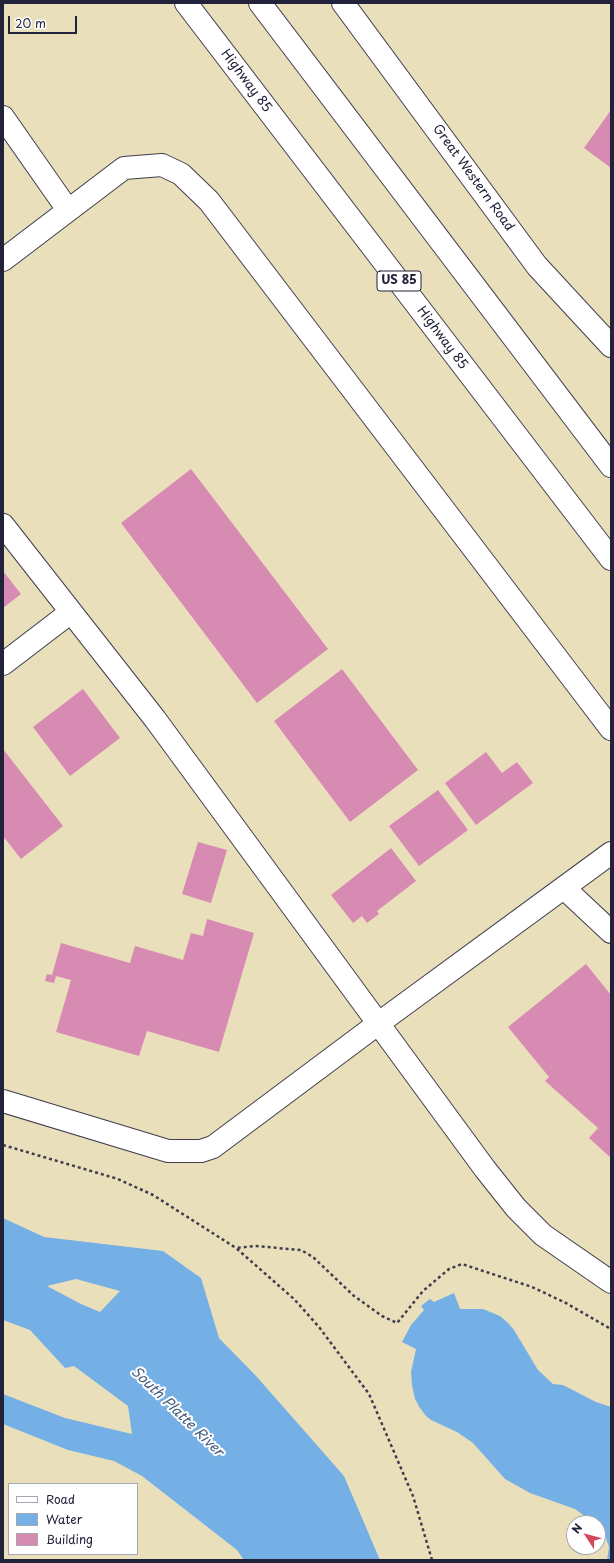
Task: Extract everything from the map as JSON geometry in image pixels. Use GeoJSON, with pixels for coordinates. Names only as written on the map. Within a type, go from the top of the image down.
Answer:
{"type":"FeatureCollection","features":[{"type":"Feature","properties":{"kind":"main road","name":"Highway 85"},"geometry":{"type":"LineString","coordinates":[[186,3],[611,559]]}},
{"type":"Feature","properties":{"kind":"main road"},"geometry":{"type":"LineString","coordinates":[[260,3],[611,466]]}},
{"type":"Feature","properties":{"kind":"main road","name":"Great Western Road"},"geometry":{"type":"LineString","coordinates":[[343,3],[537,266],[611,346]]}},
{"type":"Feature","properties":{"kind":"main road"},"geometry":{"type":"LineString","coordinates":[[3,117],[68,210]]}},
{"type":"Feature","properties":{"kind":"main road"},"geometry":{"type":"LineString","coordinates":[[3,260],[124,168],[162,165],[181,174],[209,201],[611,729]]}},
{"type":"Feature","properties":{"kind":"main road"},"geometry":{"type":"LineString","coordinates":[[3,524],[155,719],[485,1169],[516,1208],[543,1235],[607,1271]]}},
{"type":"Feature","properties":{"kind":"main road"},"geometry":{"type":"LineString","coordinates":[[3,664],[71,612]]}},
{"type":"Feature","properties":{"kind":"main road"},"geometry":{"type":"LineString","coordinates":[[3,1101],[168,1151],[201,1151],[213,1147],[611,853]]}},
{"type":"Feature","properties":{"kind":"main road"},"geometry":{"type":"LineString","coordinates":[[564,888],[611,932]]}},
{"type":"Feature","properties":{"kind":"path"},"geometry":{"type":"LineString","coordinates":[[3,1144],[118,1179],[153,1195],[236,1248],[294,1299],[319,1327],[369,1394],[413,1496],[432,1560]]}},
{"type":"Feature","properties":{"kind":"path"},"geometry":{"type":"LineString","coordinates":[[236,1248],[255,1246],[301,1250],[313,1257],[354,1296],[382,1316],[397,1323],[423,1291],[449,1269],[462,1264],[532,1287],[566,1303],[611,1329]]}},
{"type":"Feature","properties":{"kind":"water","name":"South Platte River"},"geometry":{"type":"Polygon","coordinates":[[[3,1218],[44,1237],[163,1251],[201,1278],[219,1338],[257,1377],[344,1476],[380,1560],[244,1560],[237,1550],[142,1476],[114,1461],[68,1450],[3,1424],[3,1394],[65,1418],[132,1434],[128,1406],[74,1366],[65,1368],[30,1330],[3,1320],[3,1218]],[[76,1279],[47,1286],[100,1312],[120,1291],[76,1279]]]}},
{"type":"Feature","properties":{"kind":"water"},"geometry":{"type":"Polygon","coordinates":[[[454,1293],[460,1309],[483,1309],[500,1316],[514,1330],[538,1370],[553,1384],[563,1385],[596,1402],[611,1407],[611,1560],[607,1560],[609,1547],[606,1538],[606,1515],[583,1515],[575,1509],[530,1493],[505,1479],[473,1443],[457,1432],[431,1420],[420,1408],[415,1399],[411,1372],[416,1349],[402,1342],[411,1325],[424,1310],[421,1306],[430,1299],[434,1302],[454,1293]]]}},
{"type":"Feature","properties":{"kind":"building"},"geometry":{"type":"Polygon","coordinates":[[[611,110],[611,168],[584,148],[611,110]]]}},
{"type":"Feature","properties":{"kind":"building"},"geometry":{"type":"Polygon","coordinates":[[[191,469],[328,649],[257,703],[121,523],[191,469]]]}},
{"type":"Feature","properties":{"kind":"building"},"geometry":{"type":"Polygon","coordinates":[[[3,571],[21,594],[3,608],[3,571]]]}},
{"type":"Feature","properties":{"kind":"building"},"geometry":{"type":"Polygon","coordinates":[[[342,669],[418,770],[350,822],[274,721],[342,669]]]}},
{"type":"Feature","properties":{"kind":"building"},"geometry":{"type":"Polygon","coordinates":[[[83,689],[120,738],[70,776],[33,727],[83,689]]]}},
{"type":"Feature","properties":{"kind":"building"},"geometry":{"type":"Polygon","coordinates":[[[3,749],[63,826],[21,859],[3,836],[3,749]]]}},
{"type":"Feature","properties":{"kind":"building"},"geometry":{"type":"Polygon","coordinates":[[[486,752],[502,773],[517,762],[533,783],[476,825],[445,783],[486,752]]]}},
{"type":"Feature","properties":{"kind":"building"},"geometry":{"type":"Polygon","coordinates":[[[438,790],[468,830],[419,866],[389,826],[438,790]]]}},
{"type":"Feature","properties":{"kind":"building"},"geometry":{"type":"Polygon","coordinates":[[[198,842],[227,850],[211,903],[182,894],[198,842]]]}},
{"type":"Feature","properties":{"kind":"building"},"geometry":{"type":"Polygon","coordinates":[[[391,848],[416,881],[377,911],[379,914],[367,923],[362,916],[353,923],[331,895],[391,848]]]}},
{"type":"Feature","properties":{"kind":"building"},"geometry":{"type":"Polygon","coordinates":[[[207,919],[254,933],[219,1052],[147,1031],[139,1056],[56,1032],[71,980],[56,976],[54,983],[45,981],[47,974],[52,975],[61,943],[130,963],[135,946],[183,960],[191,933],[203,936],[207,919]]]}},
{"type":"Feature","properties":{"kind":"building"},"geometry":{"type":"Polygon","coordinates":[[[586,964],[611,995],[611,1158],[589,1138],[598,1128],[545,1081],[549,1077],[508,1027],[586,964]]]}}]}
